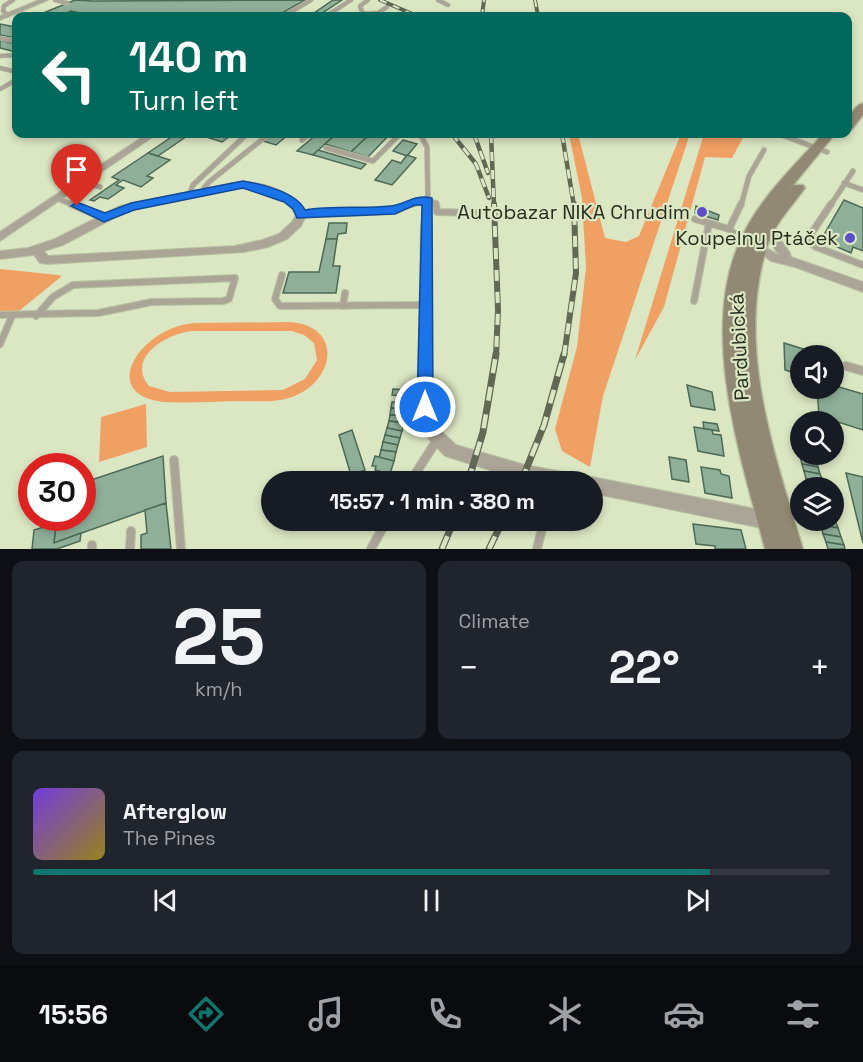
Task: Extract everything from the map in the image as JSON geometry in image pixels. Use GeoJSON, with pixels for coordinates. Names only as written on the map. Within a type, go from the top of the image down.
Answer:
{"type":"FeatureCollection","features":[{"type":"Feature","properties":{"kind":"main road"},"geometry":{"type":"LineString","coordinates":[[852,115],[863,95]]}},
{"type":"Feature","properties":{"kind":"main road","name":"Pardubická"},"geometry":{"type":"LineString","coordinates":[[777,549],[777,522],[759,424],[749,351],[746,312],[748,287],[753,267],[752,246],[767,229],[822,150],[827,138]]}},
{"type":"Feature","properties":{"kind":"main road","name":"Pardubická"},"geometry":{"type":"LineString","coordinates":[[791,549],[777,522],[741,406],[733,298],[770,206],[822,150],[836,138]]}},
{"type":"Feature","properties":{"kind":"street"},"geometry":{"type":"LineString","coordinates":[[0,18],[4,14],[45,0]]}},
{"type":"Feature","properties":{"kind":"street"},"geometry":{"type":"LineString","coordinates":[[0,237],[146,138]]}},
{"type":"Feature","properties":{"kind":"street"},"geometry":{"type":"LineString","coordinates":[[0,255],[37,250],[66,239],[124,208],[250,185],[292,202],[302,215],[295,227],[282,237],[260,245],[235,249],[48,261],[44,260],[37,250]]}},
{"type":"Feature","properties":{"kind":"street"},"geometry":{"type":"LineString","coordinates":[[426,224],[425,407],[429,425],[438,440],[456,453],[519,471]]}},
{"type":"Feature","properties":{"kind":"street"},"geometry":{"type":"LineString","coordinates":[[767,229],[789,260]]}},
{"type":"Feature","properties":{"kind":"street"},"geometry":{"type":"LineString","coordinates":[[752,246],[764,253],[863,287]]}},
{"type":"Feature","properties":{"kind":"street"},"geometry":{"type":"LineString","coordinates":[[753,267],[774,260],[789,260]]}},
{"type":"Feature","properties":{"kind":"street"},"geometry":{"type":"LineString","coordinates":[[603,487],[777,522]]}},
{"type":"Feature","properties":{"kind":"lane"},"geometry":{"type":"LineString","coordinates":[[4,14],[4,6],[13,0]]}},
{"type":"Feature","properties":{"kind":"lane"},"geometry":{"type":"LineString","coordinates":[[55,0],[67,3]]}},
{"type":"Feature","properties":{"kind":"lane"},"geometry":{"type":"LineString","coordinates":[[291,12],[311,0]]}},
{"type":"Feature","properties":{"kind":"lane"},"geometry":{"type":"LineString","coordinates":[[332,12],[351,0]]}},
{"type":"Feature","properties":{"kind":"lane"},"geometry":{"type":"LineString","coordinates":[[361,12],[360,6],[368,0]]}},
{"type":"Feature","properties":{"kind":"lane"},"geometry":{"type":"LineString","coordinates":[[438,0],[448,5]]}},
{"type":"Feature","properties":{"kind":"lane"},"geometry":{"type":"LineString","coordinates":[[380,12],[387,7]]}},
{"type":"Feature","properties":{"kind":"lane"},"geometry":{"type":"LineString","coordinates":[[0,50],[3,51],[2,55]]}},
{"type":"Feature","properties":{"kind":"lane"},"geometry":{"type":"LineString","coordinates":[[0,89],[12,82]]}},
{"type":"Feature","properties":{"kind":"lane"},"geometry":{"type":"LineString","coordinates":[[0,83],[7,85]]}},
{"type":"Feature","properties":{"kind":"lane"},"geometry":{"type":"LineString","coordinates":[[189,195],[193,185],[243,138]]}},
{"type":"Feature","properties":{"kind":"lane"},"geometry":{"type":"LineString","coordinates":[[205,192],[204,188],[209,182],[264,138]]}},
{"type":"Feature","properties":{"kind":"lane"},"geometry":{"type":"LineString","coordinates":[[326,148],[373,161],[396,138]]}},
{"type":"Feature","properties":{"kind":"lane"},"geometry":{"type":"LineString","coordinates":[[422,138],[427,147],[426,224]]}},
{"type":"Feature","properties":{"kind":"lane"},"geometry":{"type":"LineString","coordinates":[[790,138],[822,150]]}},
{"type":"Feature","properties":{"kind":"lane"},"geometry":{"type":"LineString","coordinates":[[729,230],[740,209],[748,176],[765,150]]}},
{"type":"Feature","properties":{"kind":"lane"},"geometry":{"type":"LineString","coordinates":[[853,171],[807,240],[816,247],[863,265]]}},
{"type":"Feature","properties":{"kind":"lane"},"geometry":{"type":"LineString","coordinates":[[81,181],[100,188]]}},
{"type":"Feature","properties":{"kind":"lane"},"geometry":{"type":"LineString","coordinates":[[844,183],[863,190]]}},
{"type":"Feature","properties":{"kind":"lane"},"geometry":{"type":"LineString","coordinates":[[56,198],[104,218]]}},
{"type":"Feature","properties":{"kind":"lane"},"geometry":{"type":"LineString","coordinates":[[302,215],[325,211],[395,210],[413,201],[436,203],[437,212],[478,213]]}},
{"type":"Feature","properties":{"kind":"lane"},"geometry":{"type":"LineString","coordinates":[[695,219],[729,230],[752,246]]}},
{"type":"Feature","properties":{"kind":"lane"},"geometry":{"type":"LineString","coordinates":[[694,301],[709,223]]}},
{"type":"Feature","properties":{"kind":"lane"},"geometry":{"type":"LineString","coordinates":[[282,275],[275,299],[277,304],[426,305]]}},
{"type":"Feature","properties":{"kind":"lane"},"geometry":{"type":"LineString","coordinates":[[0,315],[36,316],[98,313],[152,302],[227,300],[235,278],[73,285],[53,297],[36,316]]}},
{"type":"Feature","properties":{"kind":"lane"},"geometry":{"type":"LineString","coordinates":[[343,306],[345,293]]}},
{"type":"Feature","properties":{"kind":"lane"},"geometry":{"type":"LineString","coordinates":[[0,344],[12,316]]}},
{"type":"Feature","properties":{"kind":"lane"},"geometry":{"type":"LineString","coordinates":[[846,366],[863,371]]}},
{"type":"Feature","properties":{"kind":"lane"},"geometry":{"type":"LineString","coordinates":[[417,471],[438,440]]}},
{"type":"Feature","properties":{"kind":"lane"},"geometry":{"type":"LineString","coordinates":[[174,460],[181,549]]}},
{"type":"Feature","properties":{"kind":"lane"},"geometry":{"type":"LineString","coordinates":[[130,549],[131,531]]}},
{"type":"Feature","properties":{"kind":"lane"},"geometry":{"type":"LineString","coordinates":[[371,549],[381,531]]}},
{"type":"Feature","properties":{"kind":"lane"},"geometry":{"type":"LineString","coordinates":[[537,549],[541,531]]}},
{"type":"Feature","properties":{"kind":"shaded area"},"geometry":{"type":"Polygon","coordinates":[[[570,138],[579,138],[605,238],[626,242],[639,236],[679,138],[689,138],[603,396],[590,467],[562,451],[555,429],[577,347],[586,268],[582,198],[570,138]]]}},
{"type":"Feature","properties":{"kind":"shaded area"},"geometry":{"type":"Polygon","coordinates":[[[703,138],[743,138],[732,158],[705,157],[664,307],[635,360],[703,138]]]}},
{"type":"Feature","properties":{"kind":"shaded area"},"geometry":{"type":"Polygon","coordinates":[[[0,269],[62,276],[19,311],[0,311],[0,269]]]}},
{"type":"Feature","properties":{"kind":"shaded area"},"geometry":{"type":"Polygon","coordinates":[[[290,322],[307,326],[319,333],[326,344],[325,368],[306,390],[279,400],[163,402],[143,396],[132,387],[130,374],[134,361],[144,347],[158,335],[176,327],[195,323],[290,322]],[[292,331],[184,332],[162,341],[153,348],[142,365],[143,375],[149,386],[170,392],[283,390],[305,379],[317,360],[314,343],[304,335],[292,331]]]}},
{"type":"Feature","properties":{"kind":"shaded area"},"geometry":{"type":"Polygon","coordinates":[[[146,404],[147,447],[99,462],[101,417],[146,404]]]}},
{"type":"Feature","properties":{"kind":"building"},"geometry":{"type":"Polygon","coordinates":[[[75,0],[305,0],[284,12],[46,12],[75,0]]]}},
{"type":"Feature","properties":{"kind":"building"},"geometry":{"type":"Polygon","coordinates":[[[333,0],[342,0],[324,12],[315,12],[333,0]]]}},
{"type":"Feature","properties":{"kind":"building"},"geometry":{"type":"Polygon","coordinates":[[[0,24],[12,26],[12,37],[0,35],[0,24]]]}},
{"type":"Feature","properties":{"kind":"building"},"geometry":{"type":"Polygon","coordinates":[[[0,40],[12,43],[12,51],[0,48],[0,40]]]}},
{"type":"Feature","properties":{"kind":"building"},"geometry":{"type":"Polygon","coordinates":[[[170,138],[184,138],[158,156],[148,153],[170,138]]]}},
{"type":"Feature","properties":{"kind":"building"},"geometry":{"type":"Polygon","coordinates":[[[210,138],[228,138],[222,142],[210,138]]]}},
{"type":"Feature","properties":{"kind":"building"},"geometry":{"type":"Polygon","coordinates":[[[267,138],[284,138],[276,145],[263,141],[267,138]]]}},
{"type":"Feature","properties":{"kind":"building"},"geometry":{"type":"Polygon","coordinates":[[[312,138],[332,138],[313,155],[297,151],[312,138]]]}},
{"type":"Feature","properties":{"kind":"building"},"geometry":{"type":"Polygon","coordinates":[[[332,138],[366,138],[351,152],[325,144],[332,138]]]}},
{"type":"Feature","properties":{"kind":"building"},"geometry":{"type":"Polygon","coordinates":[[[366,138],[386,138],[368,157],[351,152],[366,138]]]}},
{"type":"Feature","properties":{"kind":"building"},"geometry":{"type":"Polygon","coordinates":[[[403,140],[417,144],[407,156],[393,151],[403,140]]]}},
{"type":"Feature","properties":{"kind":"building"},"geometry":{"type":"Polygon","coordinates":[[[318,150],[366,164],[361,169],[313,155],[318,150]]]}},
{"type":"Feature","properties":{"kind":"building"},"geometry":{"type":"Polygon","coordinates":[[[148,153],[170,160],[147,176],[153,178],[141,187],[123,180],[116,185],[124,188],[108,199],[100,197],[94,201],[90,200],[119,180],[112,177],[148,153]]]}},
{"type":"Feature","properties":{"kind":"building"},"geometry":{"type":"Polygon","coordinates":[[[407,155],[416,158],[392,185],[375,180],[392,160],[401,163],[407,155]]]}},
{"type":"Feature","properties":{"kind":"building"},"geometry":{"type":"Polygon","coordinates":[[[844,200],[863,208],[863,251],[853,247],[851,253],[821,240],[844,200]]]}},
{"type":"Feature","properties":{"kind":"building"},"geometry":{"type":"Polygon","coordinates":[[[696,206],[719,215],[718,220],[695,213],[696,206]]]}},
{"type":"Feature","properties":{"kind":"building"},"geometry":{"type":"Polygon","coordinates":[[[329,223],[347,223],[346,233],[338,234],[337,239],[326,239],[329,223]]]}},
{"type":"Feature","properties":{"kind":"building"},"geometry":{"type":"Polygon","coordinates":[[[326,239],[337,239],[333,266],[340,266],[336,293],[283,293],[289,272],[319,272],[326,239]]]}},
{"type":"Feature","properties":{"kind":"building"},"geometry":{"type":"Polygon","coordinates":[[[784,343],[790,345],[790,372],[785,370],[784,343]]]}},
{"type":"Feature","properties":{"kind":"building"},"geometry":{"type":"Polygon","coordinates":[[[687,385],[712,392],[715,410],[691,406],[687,385]]]}},
{"type":"Feature","properties":{"kind":"building"},"geometry":{"type":"Polygon","coordinates":[[[844,388],[863,394],[863,430],[844,424],[844,411],[819,411],[818,399],[844,399],[844,388]]]}},
{"type":"Feature","properties":{"kind":"building"},"geometry":{"type":"Polygon","coordinates":[[[393,389],[407,390],[407,396],[392,395],[393,389]]]}},
{"type":"Feature","properties":{"kind":"building"},"geometry":{"type":"Polygon","coordinates":[[[392,402],[406,402],[405,409],[391,408],[392,402]]]}},
{"type":"Feature","properties":{"kind":"building"},"geometry":{"type":"Polygon","coordinates":[[[391,408],[405,409],[405,416],[390,415],[391,408]]]}},
{"type":"Feature","properties":{"kind":"building"},"geometry":{"type":"Polygon","coordinates":[[[390,415],[405,416],[404,423],[389,421],[390,415]]]}},
{"type":"Feature","properties":{"kind":"building"},"geometry":{"type":"Polygon","coordinates":[[[389,421],[404,423],[402,431],[387,428],[389,421]]]}},
{"type":"Feature","properties":{"kind":"building"},"geometry":{"type":"Polygon","coordinates":[[[703,422],[717,424],[719,431],[704,429],[703,422]]]}},
{"type":"Feature","properties":{"kind":"building"},"geometry":{"type":"Polygon","coordinates":[[[694,427],[712,430],[713,434],[721,435],[724,456],[698,451],[694,427]]]}},
{"type":"Feature","properties":{"kind":"building"},"geometry":{"type":"Polygon","coordinates":[[[387,428],[402,431],[400,438],[385,435],[387,428]]]}},
{"type":"Feature","properties":{"kind":"building"},"geometry":{"type":"Polygon","coordinates":[[[352,430],[365,470],[350,471],[339,435],[352,430]]]}},
{"type":"Feature","properties":{"kind":"building"},"geometry":{"type":"Polygon","coordinates":[[[385,435],[400,438],[398,445],[383,442],[385,435]]]}},
{"type":"Feature","properties":{"kind":"building"},"geometry":{"type":"Polygon","coordinates":[[[383,442],[398,445],[396,452],[381,450],[383,442]]]}},
{"type":"Feature","properties":{"kind":"building"},"geometry":{"type":"Polygon","coordinates":[[[381,450],[396,452],[394,461],[379,458],[381,450]]]}},
{"type":"Feature","properties":{"kind":"building"},"geometry":{"type":"Polygon","coordinates":[[[163,456],[166,503],[96,528],[96,478],[163,456]]]}},
{"type":"Feature","properties":{"kind":"building"},"geometry":{"type":"Polygon","coordinates":[[[375,456],[394,461],[391,471],[379,471],[375,470],[376,466],[372,466],[375,456]]]}},
{"type":"Feature","properties":{"kind":"building"},"geometry":{"type":"Polygon","coordinates":[[[669,457],[686,460],[689,482],[672,479],[669,457]]]}},
{"type":"Feature","properties":{"kind":"building"},"geometry":{"type":"Polygon","coordinates":[[[802,465],[807,465],[818,467],[820,474],[804,471],[802,465]]]}},
{"type":"Feature","properties":{"kind":"building"},"geometry":{"type":"Polygon","coordinates":[[[701,467],[720,470],[721,474],[729,476],[732,498],[705,493],[701,467]]]}},
{"type":"Feature","properties":{"kind":"building"},"geometry":{"type":"Polygon","coordinates":[[[804,471],[820,474],[821,477],[806,477],[804,471]]]}},
{"type":"Feature","properties":{"kind":"building"},"geometry":{"type":"Polygon","coordinates":[[[846,473],[863,477],[863,543],[846,473]]]}},
{"type":"Feature","properties":{"kind":"building"},"geometry":{"type":"Polygon","coordinates":[[[166,503],[171,549],[141,549],[141,535],[147,533],[145,510],[166,503]]]}},
{"type":"Feature","properties":{"kind":"building"},"geometry":{"type":"Polygon","coordinates":[[[693,524],[741,530],[746,549],[715,549],[715,546],[696,544],[693,524]]]}},
{"type":"Feature","properties":{"kind":"building"},"geometry":{"type":"Polygon","coordinates":[[[34,531],[55,531],[54,543],[81,533],[80,541],[57,549],[32,549],[34,531]]]}},
{"type":"Feature","properties":{"kind":"building"},"geometry":{"type":"Polygon","coordinates":[[[55,531],[88,531],[54,543],[55,531]]]}},
{"type":"Feature","properties":{"kind":"building"},"geometry":{"type":"Polygon","coordinates":[[[822,531],[839,531],[841,537],[823,534],[822,531]]]}},
{"type":"Feature","properties":{"kind":"building"},"geometry":{"type":"Polygon","coordinates":[[[823,534],[841,537],[844,545],[826,542],[823,534]]]}},
{"type":"Feature","properties":{"kind":"building"},"geometry":{"type":"Polygon","coordinates":[[[826,542],[844,545],[845,549],[828,549],[826,542]]]}},
{"type":"Feature","properties":{"kind":"railway"},"geometry":{"type":"LineString","coordinates":[[380,0],[408,12]]}},
{"type":"Feature","properties":{"kind":"railway"},"geometry":{"type":"LineString","coordinates":[[482,12],[484,0]]}},
{"type":"Feature","properties":{"kind":"railway"},"geometry":{"type":"LineString","coordinates":[[535,0],[537,12]]}},
{"type":"Feature","properties":{"kind":"railway"},"geometry":{"type":"LineString","coordinates":[[455,138],[476,164],[489,198]]}},
{"type":"Feature","properties":{"kind":"railway"},"geometry":{"type":"LineString","coordinates":[[475,138],[488,173]]}},
{"type":"Feature","properties":{"kind":"railway"},"geometry":{"type":"LineString","coordinates":[[491,138],[494,206]]}},
{"type":"Feature","properties":{"kind":"railway"},"geometry":{"type":"LineString","coordinates":[[563,138],[574,206]]}},
{"type":"Feature","properties":{"kind":"railway"},"geometry":{"type":"LineString","coordinates":[[494,204],[498,310],[496,356]]}},
{"type":"Feature","properties":{"kind":"railway"},"geometry":{"type":"LineString","coordinates":[[564,356],[576,273],[574,204]]}},
{"type":"Feature","properties":{"kind":"railway"},"geometry":{"type":"LineString","coordinates":[[471,471],[483,432],[496,354]]}},
{"type":"Feature","properties":{"kind":"railway"},"geometry":{"type":"LineString","coordinates":[[525,471],[544,425],[564,354]]}},
{"type":"Feature","properties":{"kind":"railway"},"geometry":{"type":"LineString","coordinates":[[442,549],[449,531]]}},
{"type":"Feature","properties":{"kind":"railway"},"geometry":{"type":"LineString","coordinates":[[489,549],[498,531]]}},
{"type":"Feature","properties":{"kind":"place","name":"Autobazar NIKA Chrudim"},"geometry":{"type":"Point","coordinates":[702,212]}},
{"type":"Feature","properties":{"kind":"place","name":"Koupelny Ptáček"},"geometry":{"type":"Point","coordinates":[850,238]}},
{"type":"Feature","properties":{"kind":"route"},"geometry":{"type":"LineString","coordinates":[[77,206],[104,218],[131,207],[243,184],[255,186],[288,199],[298,207],[302,215],[325,211],[395,210],[413,201],[428,201],[425,407]]}}]}
